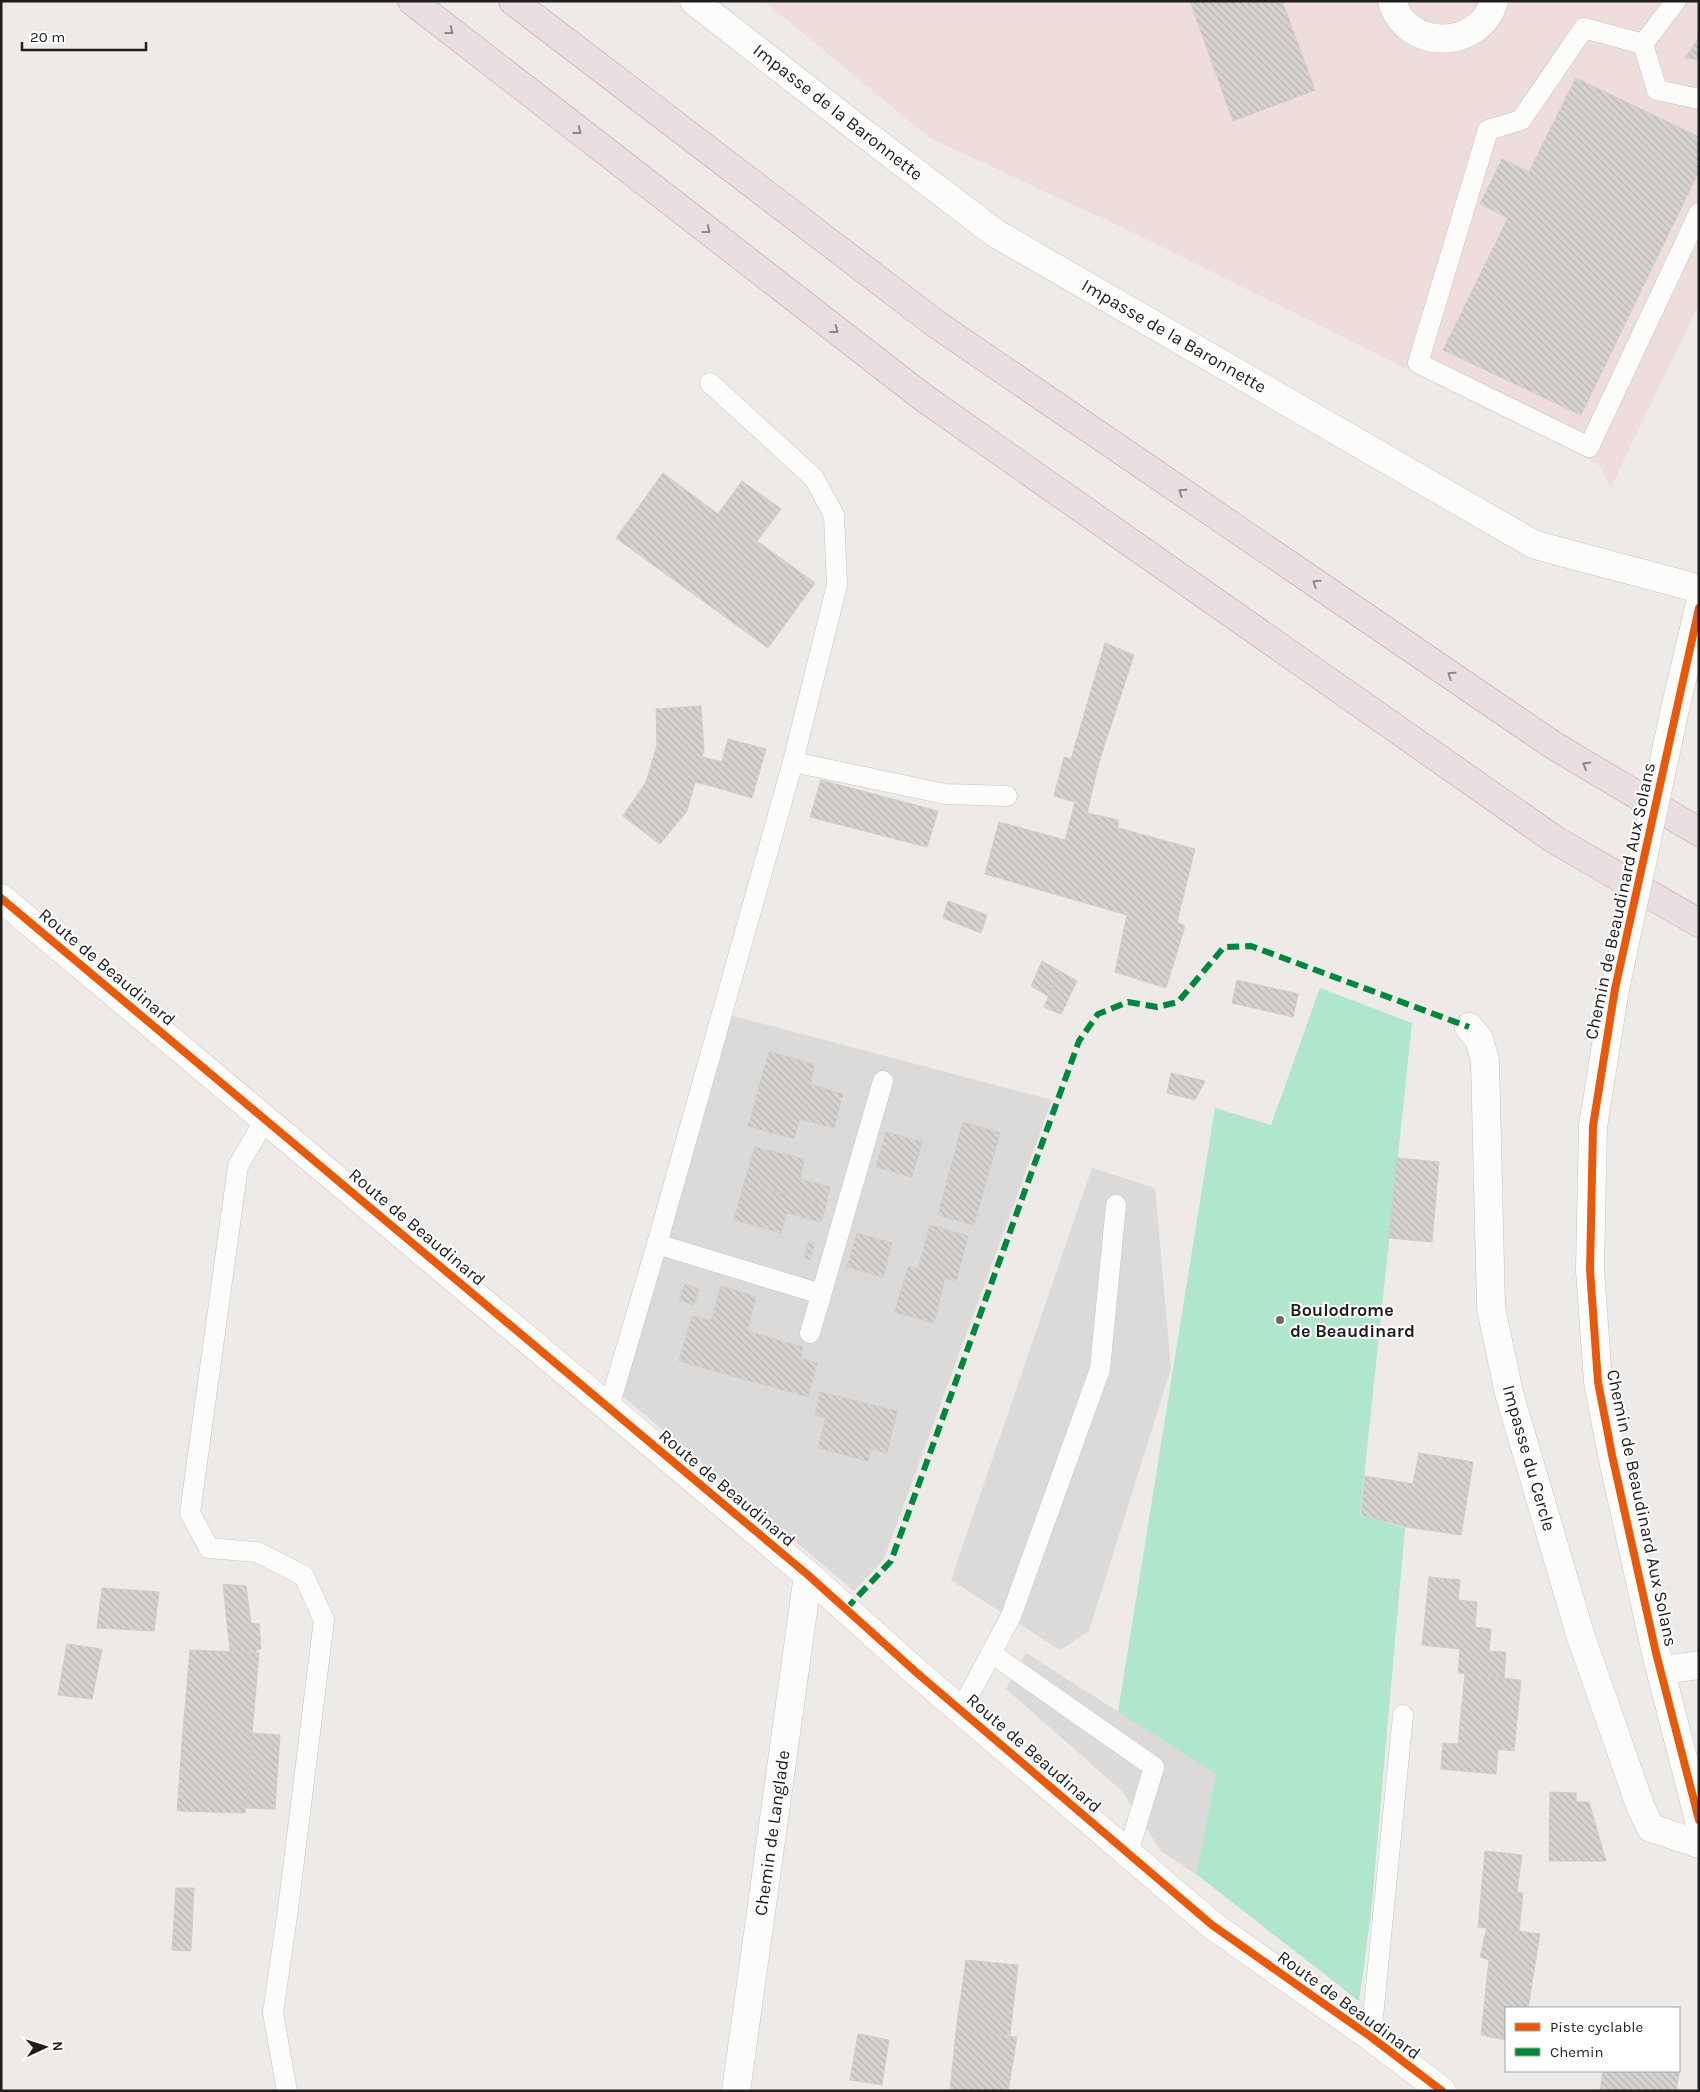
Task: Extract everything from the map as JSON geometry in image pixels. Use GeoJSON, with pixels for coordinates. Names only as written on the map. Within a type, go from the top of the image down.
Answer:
{"type":"FeatureCollection","features":[{"type":"Feature","properties":{"kind":"highway"},"geometry":{"type":"LineString","coordinates":[[412,1],[932,404],[1555,840],[1699,923]]}},
{"type":"Feature","properties":{"kind":"highway"},"geometry":{"type":"LineString","coordinates":[[512,1],[936,324],[1553,745],[1699,832]]}},
{"type":"Feature","properties":{"kind":"street","name":"Impasse de la Baronnette"},"geometry":{"type":"LineString","coordinates":[[694,1],[995,233],[1533,544],[1593,561],[1637,570],[1699,589]]}},
{"type":"Feature","properties":{"kind":"street"},"geometry":{"type":"LineString","coordinates":[[1392,1],[1395,11],[1409,28],[1433,39],[1459,38],[1480,25],[1494,1]]}},
{"type":"Feature","properties":{"kind":"street","name":"Chemin de Beaudinard Aux Solans"},"geometry":{"type":"LineString","coordinates":[[1699,608],[1675,709],[1615,989],[1593,1126],[1590,1270],[1598,1382],[1612,1455],[1699,1820]]}},
{"type":"Feature","properties":{"kind":"street","name":"Route de Beaudinard"},"geometry":{"type":"LineString","coordinates":[[1,898],[808,1576],[1212,1925],[1371,2037],[1442,2091]]}},
{"type":"Feature","properties":{"kind":"street","name":"Impasse du Cercle"},"geometry":{"type":"LineString","coordinates":[[1469,1027],[1479,1039],[1485,1060],[1491,1308],[1509,1393],[1580,1634],[1641,1808],[1650,1828],[1699,1844]]}},
{"type":"Feature","properties":{"kind":"street","name":"Chemin de Langlade"},"geometry":{"type":"LineString","coordinates":[[736,2091],[808,1576]]}},
{"type":"Feature","properties":{"kind":"street"},"geometry":{"type":"LineString","coordinates":[[1662,1670],[1699,1665]]}},
{"type":"Feature","properties":{"kind":"lane"},"geometry":{"type":"LineString","coordinates":[[1643,44],[1676,1]]}},
{"type":"Feature","properties":{"kind":"lane"},"geometry":{"type":"LineString","coordinates":[[1643,44],[1584,28],[1521,120],[1488,130],[1418,363],[1589,447],[1699,213]]}},
{"type":"Feature","properties":{"kind":"lane"},"geometry":{"type":"LineString","coordinates":[[1643,44],[1657,90],[1699,99]]}},
{"type":"Feature","properties":{"kind":"lane"},"geometry":{"type":"LineString","coordinates":[[609,1408],[793,762],[837,585],[834,515],[814,478],[710,383]]}},
{"type":"Feature","properties":{"kind":"lane"},"geometry":{"type":"LineString","coordinates":[[793,762],[945,794],[1007,796]]}},
{"type":"Feature","properties":{"kind":"lane"},"geometry":{"type":"LineString","coordinates":[[810,1333],[883,1080]]}},
{"type":"Feature","properties":{"kind":"lane"},"geometry":{"type":"LineString","coordinates":[[265,1120],[238,1166],[190,1512],[209,1548],[257,1552],[304,1576],[324,1620],[273,2013],[287,2091]]}},
{"type":"Feature","properties":{"kind":"lane"},"geometry":{"type":"LineString","coordinates":[[961,1710],[1012,1616],[1100,1369],[1116,1205]]}},
{"type":"Feature","properties":{"kind":"lane"},"geometry":{"type":"LineString","coordinates":[[657,1244],[822,1294]]}},
{"type":"Feature","properties":{"kind":"lane"},"geometry":{"type":"LineString","coordinates":[[991,1653],[1154,1767],[1128,1853]]}},
{"type":"Feature","properties":{"kind":"lane"},"geometry":{"type":"LineString","coordinates":[[1371,2037],[1403,1715]]}},
{"type":"Feature","properties":{"kind":"shaded area"},"geometry":{"type":"Polygon","coordinates":[[[764,1],[1699,1],[1699,37],[1685,58],[1699,61],[1699,304],[1611,487],[1598,464],[1136,234],[930,138],[764,1]]]}},
{"type":"Feature","properties":{"kind":"shaded area"},"geometry":{"type":"Polygon","coordinates":[[[726,1014],[1052,1100],[884,1559],[854,1591],[620,1394],[726,1014]]]}},
{"type":"Feature","properties":{"kind":"shaded area"},"geometry":{"type":"Polygon","coordinates":[[[1092,1168],[1155,1188],[1171,1368],[1089,1631],[1060,1650],[951,1580],[1092,1168]]]}},
{"type":"Feature","properties":{"kind":"shaded area"},"geometry":{"type":"Polygon","coordinates":[[[1026,1653],[1216,1774],[1196,1874],[1161,1851],[1122,1791],[1006,1689],[1026,1653]]]}},
{"type":"Feature","properties":{"kind":"green space","name":"Boulodrome de Beaudinard"},"geometry":{"type":"Polygon","coordinates":[[[1320,988],[1412,1023],[1360,1515],[1405,1528],[1371,1913],[1359,2001],[1196,1874],[1216,1774],[1118,1712],[1215,1108],[1271,1125],[1320,988]]]}},
{"type":"Feature","properties":{"kind":"building"},"geometry":{"type":"Polygon","coordinates":[[[1190,1],[1282,1],[1315,90],[1233,121],[1190,1]]]}},
{"type":"Feature","properties":{"kind":"building"},"geometry":{"type":"Polygon","coordinates":[[[1699,37],[1699,60],[1685,58],[1699,37]]]}},
{"type":"Feature","properties":{"kind":"building"},"geometry":{"type":"Polygon","coordinates":[[[1576,78],[1699,137],[1699,171],[1581,415],[1443,350],[1508,218],[1480,204],[1502,159],[1529,172],[1576,78]]]}},
{"type":"Feature","properties":{"kind":"building"},"geometry":{"type":"Polygon","coordinates":[[[663,473],[718,514],[742,481],[781,509],[757,541],[815,583],[768,648],[616,538],[663,473]]]}},
{"type":"Feature","properties":{"kind":"building"},"geometry":{"type":"Polygon","coordinates":[[[1105,643],[1134,655],[1099,762],[1087,813],[1118,820],[1118,828],[1195,849],[1177,922],[1185,926],[1166,988],[1115,972],[1127,915],[985,874],[999,822],[1065,840],[1075,802],[1054,796],[1064,757],[1071,759],[1105,643]]]}},
{"type":"Feature","properties":{"kind":"building"},"geometry":{"type":"Polygon","coordinates":[[[701,706],[704,750],[687,811],[660,844],[623,816],[646,782],[657,745],[656,709],[701,706]]]}},
{"type":"Feature","properties":{"kind":"building"},"geometry":{"type":"Polygon","coordinates":[[[728,739],[766,749],[752,798],[715,787],[728,739]]]}},
{"type":"Feature","properties":{"kind":"building"},"geometry":{"type":"Polygon","coordinates":[[[702,757],[722,762],[715,787],[695,782],[702,757]]]}},
{"type":"Feature","properties":{"kind":"building"},"geometry":{"type":"Polygon","coordinates":[[[821,780],[938,811],[927,847],[810,817],[821,780]]]}},
{"type":"Feature","properties":{"kind":"building"},"geometry":{"type":"Polygon","coordinates":[[[948,901],[987,915],[981,933],[943,918],[948,901]]]}},
{"type":"Feature","properties":{"kind":"building"},"geometry":{"type":"Polygon","coordinates":[[[1042,961],[1060,971],[1048,996],[1031,986],[1042,961]]]}},
{"type":"Feature","properties":{"kind":"building"},"geometry":{"type":"Polygon","coordinates":[[[1060,971],[1077,981],[1061,1014],[1044,1007],[1060,971]]]}},
{"type":"Feature","properties":{"kind":"building"},"geometry":{"type":"Polygon","coordinates":[[[1237,980],[1298,994],[1293,1017],[1232,1003],[1237,980]]]}},
{"type":"Feature","properties":{"kind":"building"},"geometry":{"type":"Polygon","coordinates":[[[769,1051],[815,1065],[810,1084],[843,1094],[834,1128],[800,1119],[794,1139],[748,1126],[769,1051]]]}},
{"type":"Feature","properties":{"kind":"building"},"geometry":{"type":"Polygon","coordinates":[[[1171,1073],[1205,1081],[1195,1100],[1167,1093],[1171,1073]]]}},
{"type":"Feature","properties":{"kind":"building"},"geometry":{"type":"Polygon","coordinates":[[[963,1122],[1000,1133],[974,1225],[938,1215],[963,1122]]]}},
{"type":"Feature","properties":{"kind":"building"},"geometry":{"type":"Polygon","coordinates":[[[886,1132],[922,1142],[912,1177],[876,1167],[886,1132]]]}},
{"type":"Feature","properties":{"kind":"building"},"geometry":{"type":"Polygon","coordinates":[[[755,1147],[804,1159],[800,1179],[830,1187],[826,1205],[744,1183],[755,1147]]]}},
{"type":"Feature","properties":{"kind":"building"},"geometry":{"type":"Polygon","coordinates":[[[1397,1158],[1439,1162],[1432,1242],[1389,1238],[1397,1158]]]}},
{"type":"Feature","properties":{"kind":"building"},"geometry":{"type":"Polygon","coordinates":[[[744,1183],[826,1205],[821,1222],[787,1213],[781,1233],[734,1220],[744,1183]]]}},
{"type":"Feature","properties":{"kind":"building"},"geometry":{"type":"Polygon","coordinates":[[[930,1225],[968,1236],[956,1281],[945,1278],[934,1323],[895,1312],[908,1267],[918,1269],[930,1225]]]}},
{"type":"Feature","properties":{"kind":"building"},"geometry":{"type":"Polygon","coordinates":[[[857,1233],[892,1243],[883,1277],[847,1267],[857,1233]]]}},
{"type":"Feature","properties":{"kind":"building"},"geometry":{"type":"Polygon","coordinates":[[[809,1241],[815,1243],[810,1260],[804,1258],[809,1241]]]}},
{"type":"Feature","properties":{"kind":"building"},"geometry":{"type":"Polygon","coordinates":[[[685,1284],[699,1289],[694,1305],[679,1300],[685,1284]]]}},
{"type":"Feature","properties":{"kind":"building"},"geometry":{"type":"Polygon","coordinates":[[[721,1286],[756,1297],[747,1331],[803,1347],[801,1358],[817,1363],[808,1397],[679,1361],[692,1316],[711,1321],[721,1286]]]}},
{"type":"Feature","properties":{"kind":"building"},"geometry":{"type":"Polygon","coordinates":[[[820,1392],[897,1411],[887,1453],[871,1449],[868,1461],[818,1448],[826,1418],[815,1415],[820,1392]]]}},
{"type":"Feature","properties":{"kind":"building"},"geometry":{"type":"Polygon","coordinates":[[[1419,1453],[1473,1462],[1461,1535],[1406,1527],[1361,1515],[1365,1476],[1413,1484],[1419,1453]]]}},
{"type":"Feature","properties":{"kind":"building"},"geometry":{"type":"Polygon","coordinates":[[[1429,1577],[1460,1580],[1458,1600],[1477,1602],[1475,1627],[1491,1629],[1489,1651],[1506,1652],[1504,1678],[1458,1673],[1460,1649],[1422,1645],[1429,1577]]]}},
{"type":"Feature","properties":{"kind":"building"},"geometry":{"type":"Polygon","coordinates":[[[223,1584],[246,1586],[251,1623],[259,1624],[261,1649],[256,1650],[256,1652],[230,1651],[223,1584]]]}},
{"type":"Feature","properties":{"kind":"building"},"geometry":{"type":"Polygon","coordinates":[[[102,1588],[159,1592],[154,1631],[97,1628],[102,1588]]]}},
{"type":"Feature","properties":{"kind":"building"},"geometry":{"type":"Polygon","coordinates":[[[67,1644],[102,1649],[92,1699],[58,1695],[67,1644]]]}},
{"type":"Feature","properties":{"kind":"building"},"geometry":{"type":"Polygon","coordinates":[[[190,1650],[259,1653],[252,1733],[183,1730],[190,1650]]]}},
{"type":"Feature","properties":{"kind":"building"},"geometry":{"type":"Polygon","coordinates":[[[1465,1674],[1521,1680],[1514,1751],[1498,1749],[1496,1774],[1441,1769],[1443,1743],[1458,1744],[1465,1674]]]}},
{"type":"Feature","properties":{"kind":"building"},"geometry":{"type":"Polygon","coordinates":[[[183,1730],[252,1733],[245,1813],[177,1811],[183,1730]]]}},
{"type":"Feature","properties":{"kind":"building"},"geometry":{"type":"Polygon","coordinates":[[[252,1733],[280,1735],[275,1809],[246,1808],[252,1733]]]}},
{"type":"Feature","properties":{"kind":"building"},"geometry":{"type":"Polygon","coordinates":[[[1550,1792],[1576,1793],[1576,1802],[1589,1802],[1606,1861],[1549,1861],[1550,1792]]]}},
{"type":"Feature","properties":{"kind":"building"},"geometry":{"type":"Polygon","coordinates":[[[1485,1851],[1522,1855],[1517,1892],[1523,1893],[1519,1931],[1478,1927],[1485,1851]]]}},
{"type":"Feature","properties":{"kind":"building"},"geometry":{"type":"Polygon","coordinates":[[[176,1888],[194,1888],[191,1951],[172,1950],[176,1888]]]}},
{"type":"Feature","properties":{"kind":"building"},"geometry":{"type":"Polygon","coordinates":[[[1487,1927],[1540,1934],[1528,2007],[1505,2007],[1505,2040],[1481,2035],[1489,1960],[1480,1957],[1487,1927]]]}},
{"type":"Feature","properties":{"kind":"building"},"geometry":{"type":"Polygon","coordinates":[[[966,1960],[1018,1965],[1010,2035],[956,2031],[966,1960]]]}},
{"type":"Feature","properties":{"kind":"building"},"geometry":{"type":"Polygon","coordinates":[[[956,2031],[1017,2037],[1008,2091],[950,2091],[956,2031]]]}},
{"type":"Feature","properties":{"kind":"building"},"geometry":{"type":"Polygon","coordinates":[[[858,2034],[889,2040],[882,2085],[850,2080],[858,2034]]]}},
{"type":"Feature","properties":{"kind":"building"},"geometry":{"type":"Polygon","coordinates":[[[1603,2072],[1679,2072],[1676,2091],[1600,2091],[1603,2072]]]}},
{"type":"Feature","properties":{"kind":"marked path"},"geometry":{"type":"LineString","coordinates":[[846,1609],[891,1561],[1079,1041],[1098,1014],[1128,1002],[1157,1007],[1178,1002],[1224,947],[1251,946],[1469,1027]]}},
{"type":"Feature","properties":{"kind":"cycle path"},"geometry":{"type":"LineString","coordinates":[[1699,608],[1615,989],[1593,1126],[1590,1270],[1598,1382],[1612,1455],[1656,1653],[1699,1820]]}},
{"type":"Feature","properties":{"kind":"cycle path"},"geometry":{"type":"LineString","coordinates":[[1,898],[808,1575],[917,1673],[1212,1925],[1371,2037],[1442,2091]]}},
{"type":"Feature","properties":{"kind":"place","name":"Boulodrome de Beaudinard"},"geometry":{"type":"Point","coordinates":[1280,1320]}}]}
